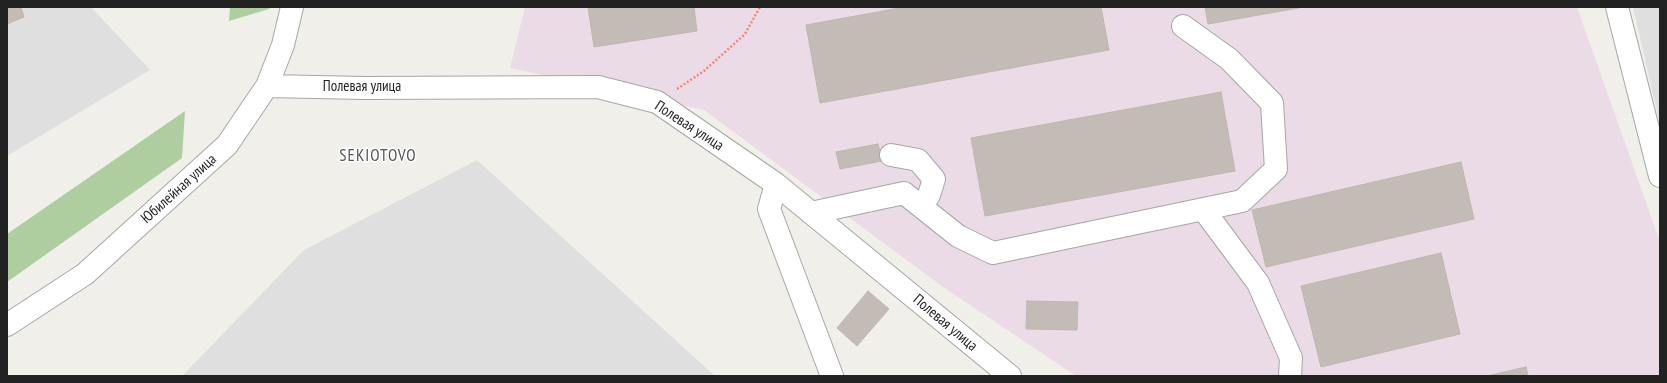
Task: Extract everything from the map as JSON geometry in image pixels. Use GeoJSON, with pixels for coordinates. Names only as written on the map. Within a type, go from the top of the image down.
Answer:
{"type":"FeatureCollection","features":[{"type":"Feature","properties":{"kind":"street","name":"Юбилейная улица"},"geometry":{"type":"LineString","coordinates":[[7,325],[85,274],[228,145],[267,86],[283,45],[292,7]]}},
{"type":"Feature","properties":{"kind":"street"},"geometry":{"type":"LineString","coordinates":[[1617,7],[1660,176]]}},
{"type":"Feature","properties":{"kind":"street"},"geometry":{"type":"LineString","coordinates":[[811,213],[904,193],[958,236],[993,253],[1242,201],[1276,169],[1272,103],[1229,59],[1183,26]]}},
{"type":"Feature","properties":{"kind":"street","name":"Полевая улица"},"geometry":{"type":"LineString","coordinates":[[267,86],[365,88],[598,87],[657,102],[776,184],[1010,376]]}},
{"type":"Feature","properties":{"kind":"street"},"geometry":{"type":"LineString","coordinates":[[891,155],[918,160],[934,178],[929,196],[922,206]]}},
{"type":"Feature","properties":{"kind":"street"},"geometry":{"type":"LineString","coordinates":[[776,184],[769,209],[832,376]]}},
{"type":"Feature","properties":{"kind":"street"},"geometry":{"type":"LineString","coordinates":[[1203,209],[1258,282],[1291,358],[1290,376]]}},
{"type":"Feature","properties":{"kind":"path"},"geometry":{"type":"LineString","coordinates":[[657,102],[704,71],[745,34],[760,7]]}},
{"type":"Feature","properties":{"kind":"shaded area"},"geometry":{"type":"Polygon","coordinates":[[[7,7],[91,7],[150,70],[7,156],[7,7]]]}},
{"type":"Feature","properties":{"kind":"shaded area"},"geometry":{"type":"Polygon","coordinates":[[[525,7],[1577,7],[1660,242],[1660,376],[1076,376],[943,287],[704,110],[510,68],[525,7]]]}},
{"type":"Feature","properties":{"kind":"shaded area"},"geometry":{"type":"Polygon","coordinates":[[[1633,7],[1660,7],[1660,124],[1633,7]]]}},
{"type":"Feature","properties":{"kind":"shaded area"},"geometry":{"type":"Polygon","coordinates":[[[477,160],[715,376],[182,376],[304,250],[477,160]]]}},
{"type":"Feature","properties":{"kind":"green space"},"geometry":{"type":"Polygon","coordinates":[[[230,7],[270,7],[269,9],[229,21],[230,7]]]}},
{"type":"Feature","properties":{"kind":"green space"},"geometry":{"type":"Polygon","coordinates":[[[185,111],[182,158],[7,282],[7,234],[185,111]]]}},
{"type":"Feature","properties":{"kind":"building"},"geometry":{"type":"Polygon","coordinates":[[[7,7],[21,7],[24,17],[7,24],[7,7]]]}},
{"type":"Feature","properties":{"kind":"building"},"geometry":{"type":"Polygon","coordinates":[[[588,7],[694,7],[697,31],[594,47],[588,7]]]}},
{"type":"Feature","properties":{"kind":"building"},"geometry":{"type":"Polygon","coordinates":[[[905,7],[1101,7],[1109,50],[820,103],[806,25],[905,7]]]}},
{"type":"Feature","properties":{"kind":"building"},"geometry":{"type":"Polygon","coordinates":[[[1205,7],[1304,7],[1208,24],[1205,7]]]}},
{"type":"Feature","properties":{"kind":"building"},"geometry":{"type":"Polygon","coordinates":[[[1221,92],[1235,171],[985,216],[971,138],[1221,92]]]}},
{"type":"Feature","properties":{"kind":"building"},"geometry":{"type":"Polygon","coordinates":[[[878,144],[882,161],[840,169],[836,152],[878,144]]]}},
{"type":"Feature","properties":{"kind":"building"},"geometry":{"type":"Polygon","coordinates":[[[1461,162],[1474,219],[1266,267],[1252,210],[1461,162]]]}},
{"type":"Feature","properties":{"kind":"building"},"geometry":{"type":"Polygon","coordinates":[[[1441,253],[1460,334],[1321,367],[1301,286],[1441,253]]]}},
{"type":"Feature","properties":{"kind":"building"},"geometry":{"type":"Polygon","coordinates":[[[868,291],[889,309],[857,346],[837,328],[868,291]]]}},
{"type":"Feature","properties":{"kind":"building"},"geometry":{"type":"Polygon","coordinates":[[[1027,301],[1078,302],[1077,330],[1026,329],[1027,301]]]}},
{"type":"Feature","properties":{"kind":"building"},"geometry":{"type":"Polygon","coordinates":[[[1526,367],[1528,376],[1487,376],[1526,367]]]}},
{"type":"Feature","properties":{"kind":"district","name":"SEKIOTOVO"},"geometry":{"type":"Point","coordinates":[378,156]}}]}
